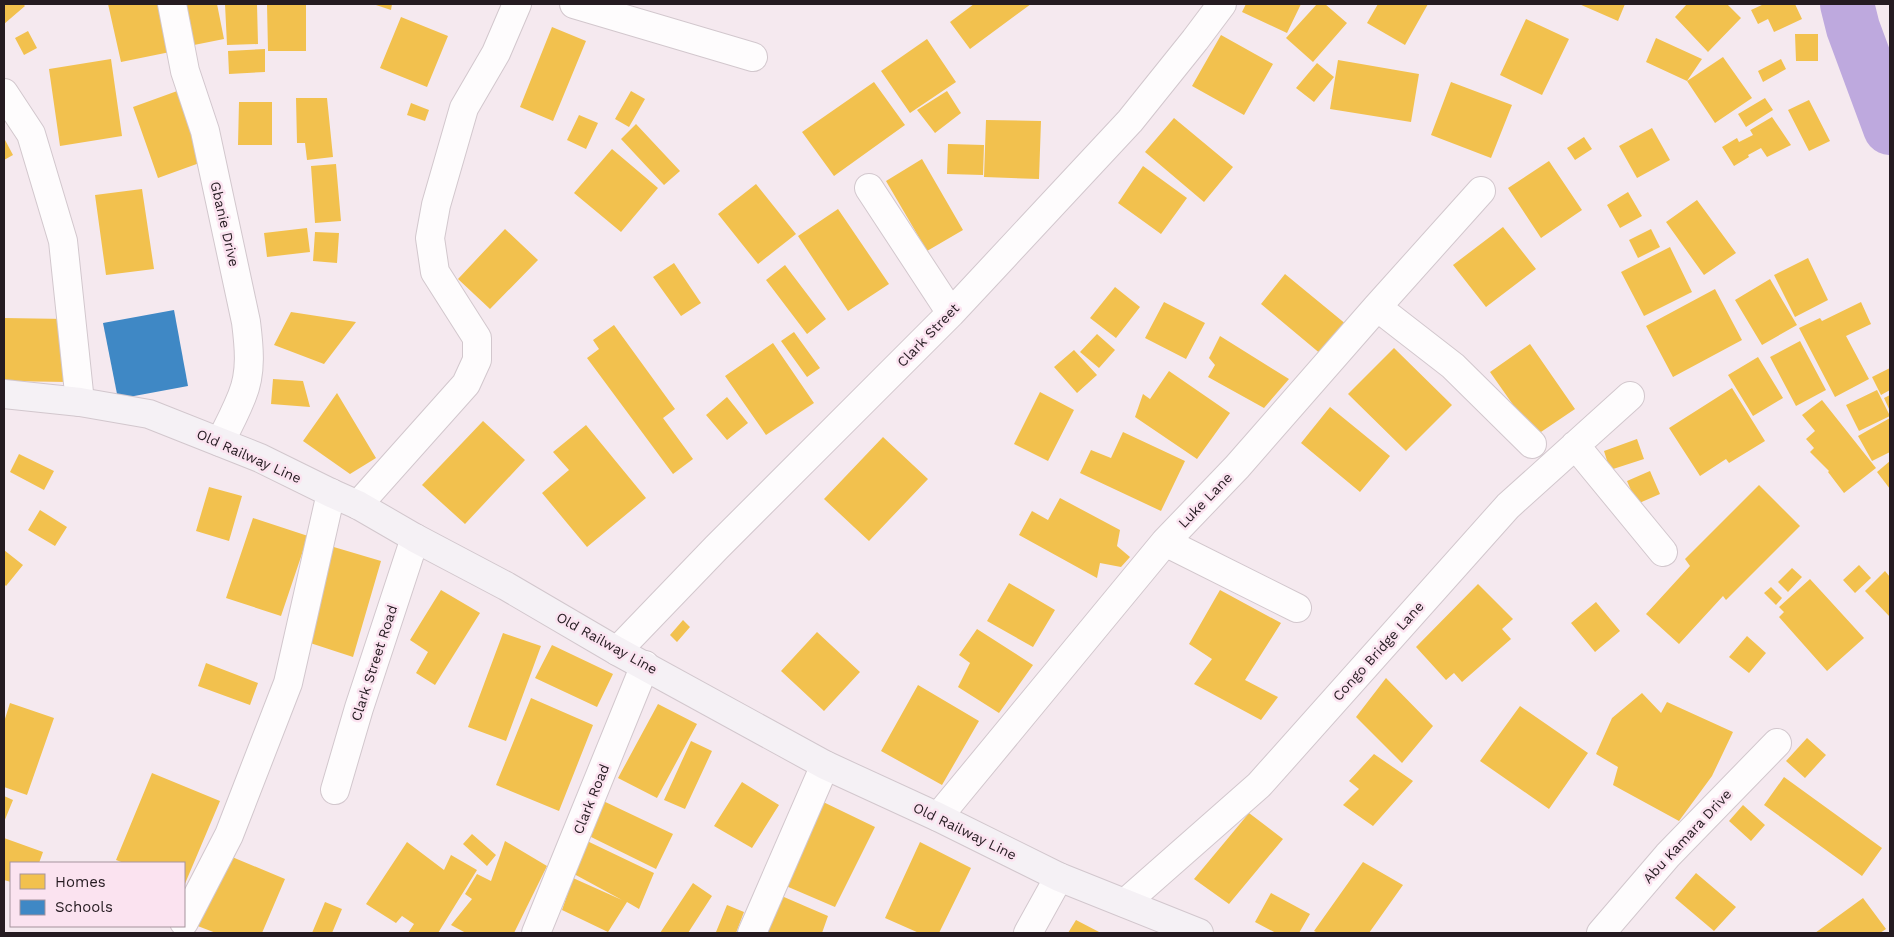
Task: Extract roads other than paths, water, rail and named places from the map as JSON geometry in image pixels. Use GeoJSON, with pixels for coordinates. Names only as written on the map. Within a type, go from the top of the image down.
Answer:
{"type":"FeatureCollection","features":[{"type":"Feature","properties":{"kind":"street","name":"Gbanie Drive"},"geometry":{"type":"LineString","coordinates":[[172,4],[185,71],[205,131],[239,287],[249,348],[249,367],[243,394],[220,442]]}},
{"type":"Feature","properties":{"kind":"street"},"geometry":{"type":"LineString","coordinates":[[358,505],[466,384],[477,360],[477,338],[435,272],[430,238],[436,205],[464,108],[496,53],[517,4]]}},
{"type":"Feature","properties":{"kind":"street","name":"Clark Street"},"geometry":{"type":"LineString","coordinates":[[617,651],[717,547],[951,313],[1130,121],[1222,4]]}},
{"type":"Feature","properties":{"kind":"street"},"geometry":{"type":"LineString","coordinates":[[581,6],[753,57]]}},
{"type":"Feature","properties":{"kind":"street"},"geometry":{"type":"LineString","coordinates":[[4,93],[31,134],[63,241],[80,402]]}},
{"type":"Feature","properties":{"kind":"street"},"geometry":{"type":"LineString","coordinates":[[869,188],[951,313]]}},
{"type":"Feature","properties":{"kind":"street","name":"Luke Lane"},"geometry":{"type":"LineString","coordinates":[[938,817],[1166,542],[1237,467],[1481,191]]}},
{"type":"Feature","properties":{"kind":"street"},"geometry":{"type":"LineString","coordinates":[[1377,307],[1453,366],[1532,444]]}},
{"type":"Feature","properties":{"kind":"street","name":"Old Railway Line"},"geometry":{"type":"LineString","coordinates":[[4,394],[80,402],[149,414],[260,458],[358,505],[415,538],[506,586],[617,651],[825,765],[938,817],[1059,877],[1198,933]]}},
{"type":"Feature","properties":{"kind":"street","name":"Congo Bridge Lane"},"geometry":{"type":"LineString","coordinates":[[1126,903],[1258,784],[1508,506],[1630,396]]}},
{"type":"Feature","properties":{"kind":"street"},"geometry":{"type":"LineString","coordinates":[[1574,445],[1663,552]]}},
{"type":"Feature","properties":{"kind":"street"},"geometry":{"type":"LineString","coordinates":[[185,919],[229,835],[288,683],[331,493]]}},
{"type":"Feature","properties":{"kind":"street","name":"Clark Street Road"},"geometry":{"type":"LineString","coordinates":[[335,790],[362,699],[415,538]]}},
{"type":"Feature","properties":{"kind":"street"},"geometry":{"type":"LineString","coordinates":[[1166,542],[1297,608]]}},
{"type":"Feature","properties":{"kind":"street","name":"Clark Road"},"geometry":{"type":"LineString","coordinates":[[536,933],[645,665]]}},
{"type":"Feature","properties":{"kind":"street","name":"Abu Kamara Drive"},"geometry":{"type":"LineString","coordinates":[[1601,933],[1668,855],[1777,743]]}},
{"type":"Feature","properties":{"kind":"street"},"geometry":{"type":"LineString","coordinates":[[752,933],[825,765]]}},
{"type":"Feature","properties":{"kind":"street"},"geometry":{"type":"LineString","coordinates":[[1028,933],[1059,877]]}},
{"type":"Feature","properties":{"kind":"waterway"},"geometry":{"type":"LineString","coordinates":[[1847,4],[1853,28],[1890,128]]}}]}
